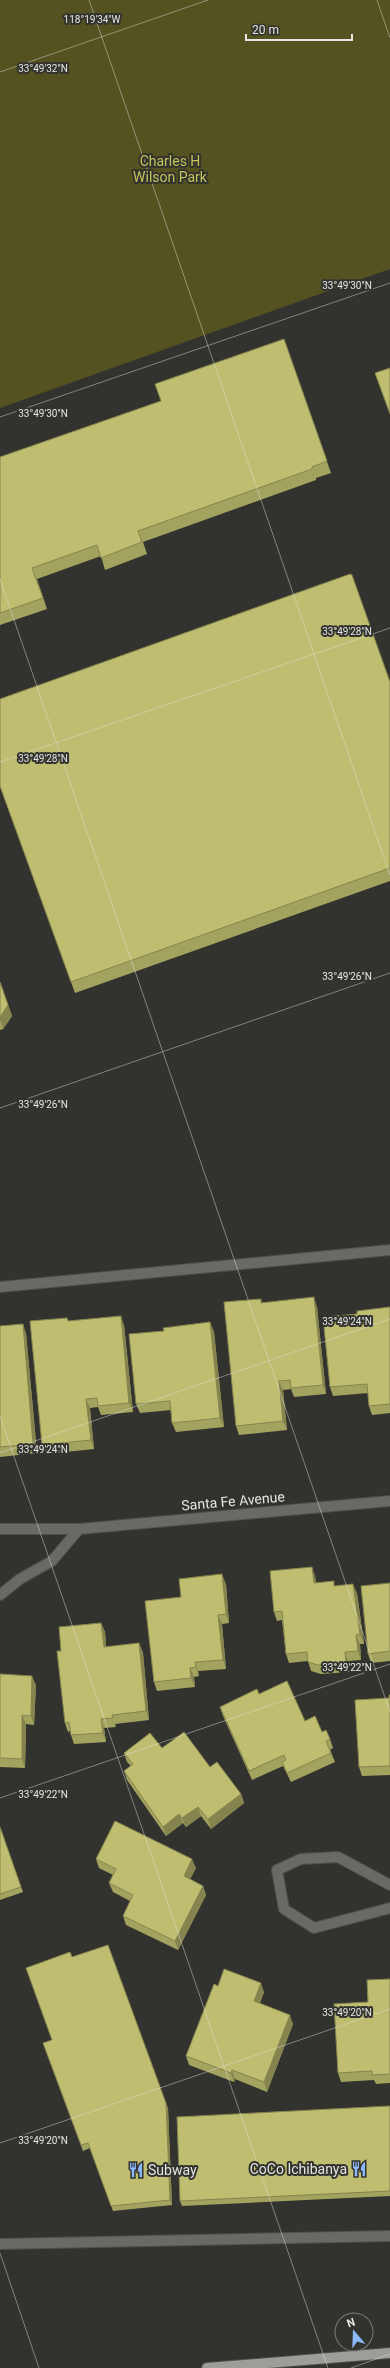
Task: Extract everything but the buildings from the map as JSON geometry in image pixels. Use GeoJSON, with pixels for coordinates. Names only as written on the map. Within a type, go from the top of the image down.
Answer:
{"type":"FeatureCollection","features":[{"type":"Feature","properties":{"kind":"main road"},"geometry":{"type":"LineString","coordinates":[[207,2368],[390,2353]]}},
{"type":"Feature","properties":{"kind":"street"},"geometry":{"type":"LineString","coordinates":[[0,1287],[390,1250]]}},
{"type":"Feature","properties":{"kind":"street","name":"Santa Fe Avenue"},"geometry":{"type":"LineString","coordinates":[[0,1528],[79,1529],[390,1501]]}},
{"type":"Feature","properties":{"kind":"street"},"geometry":{"type":"LineString","coordinates":[[0,1595],[20,1579],[52,1562],[79,1529]]}},
{"type":"Feature","properties":{"kind":"street"},"geometry":{"type":"LineString","coordinates":[[390,1885],[338,1857],[301,1859],[277,1870],[284,1909],[314,1928],[390,1908]]}},
{"type":"Feature","properties":{"kind":"street"},"geometry":{"type":"LineString","coordinates":[[0,2244],[390,2236]]}},
{"type":"Feature","properties":{"kind":"green space","name":"Charles H Wilson Park"},"geometry":{"type":"Polygon","coordinates":[[[0,0],[390,0],[390,269],[0,408],[0,0]]]}},
{"type":"Feature","properties":{"kind":"place","name":"CoCo Ichibanya"},"geometry":{"type":"Point","coordinates":[359,2169]}},
{"type":"Feature","properties":{"kind":"place","name":"Subway"},"geometry":{"type":"Point","coordinates":[136,2170]}}]}
